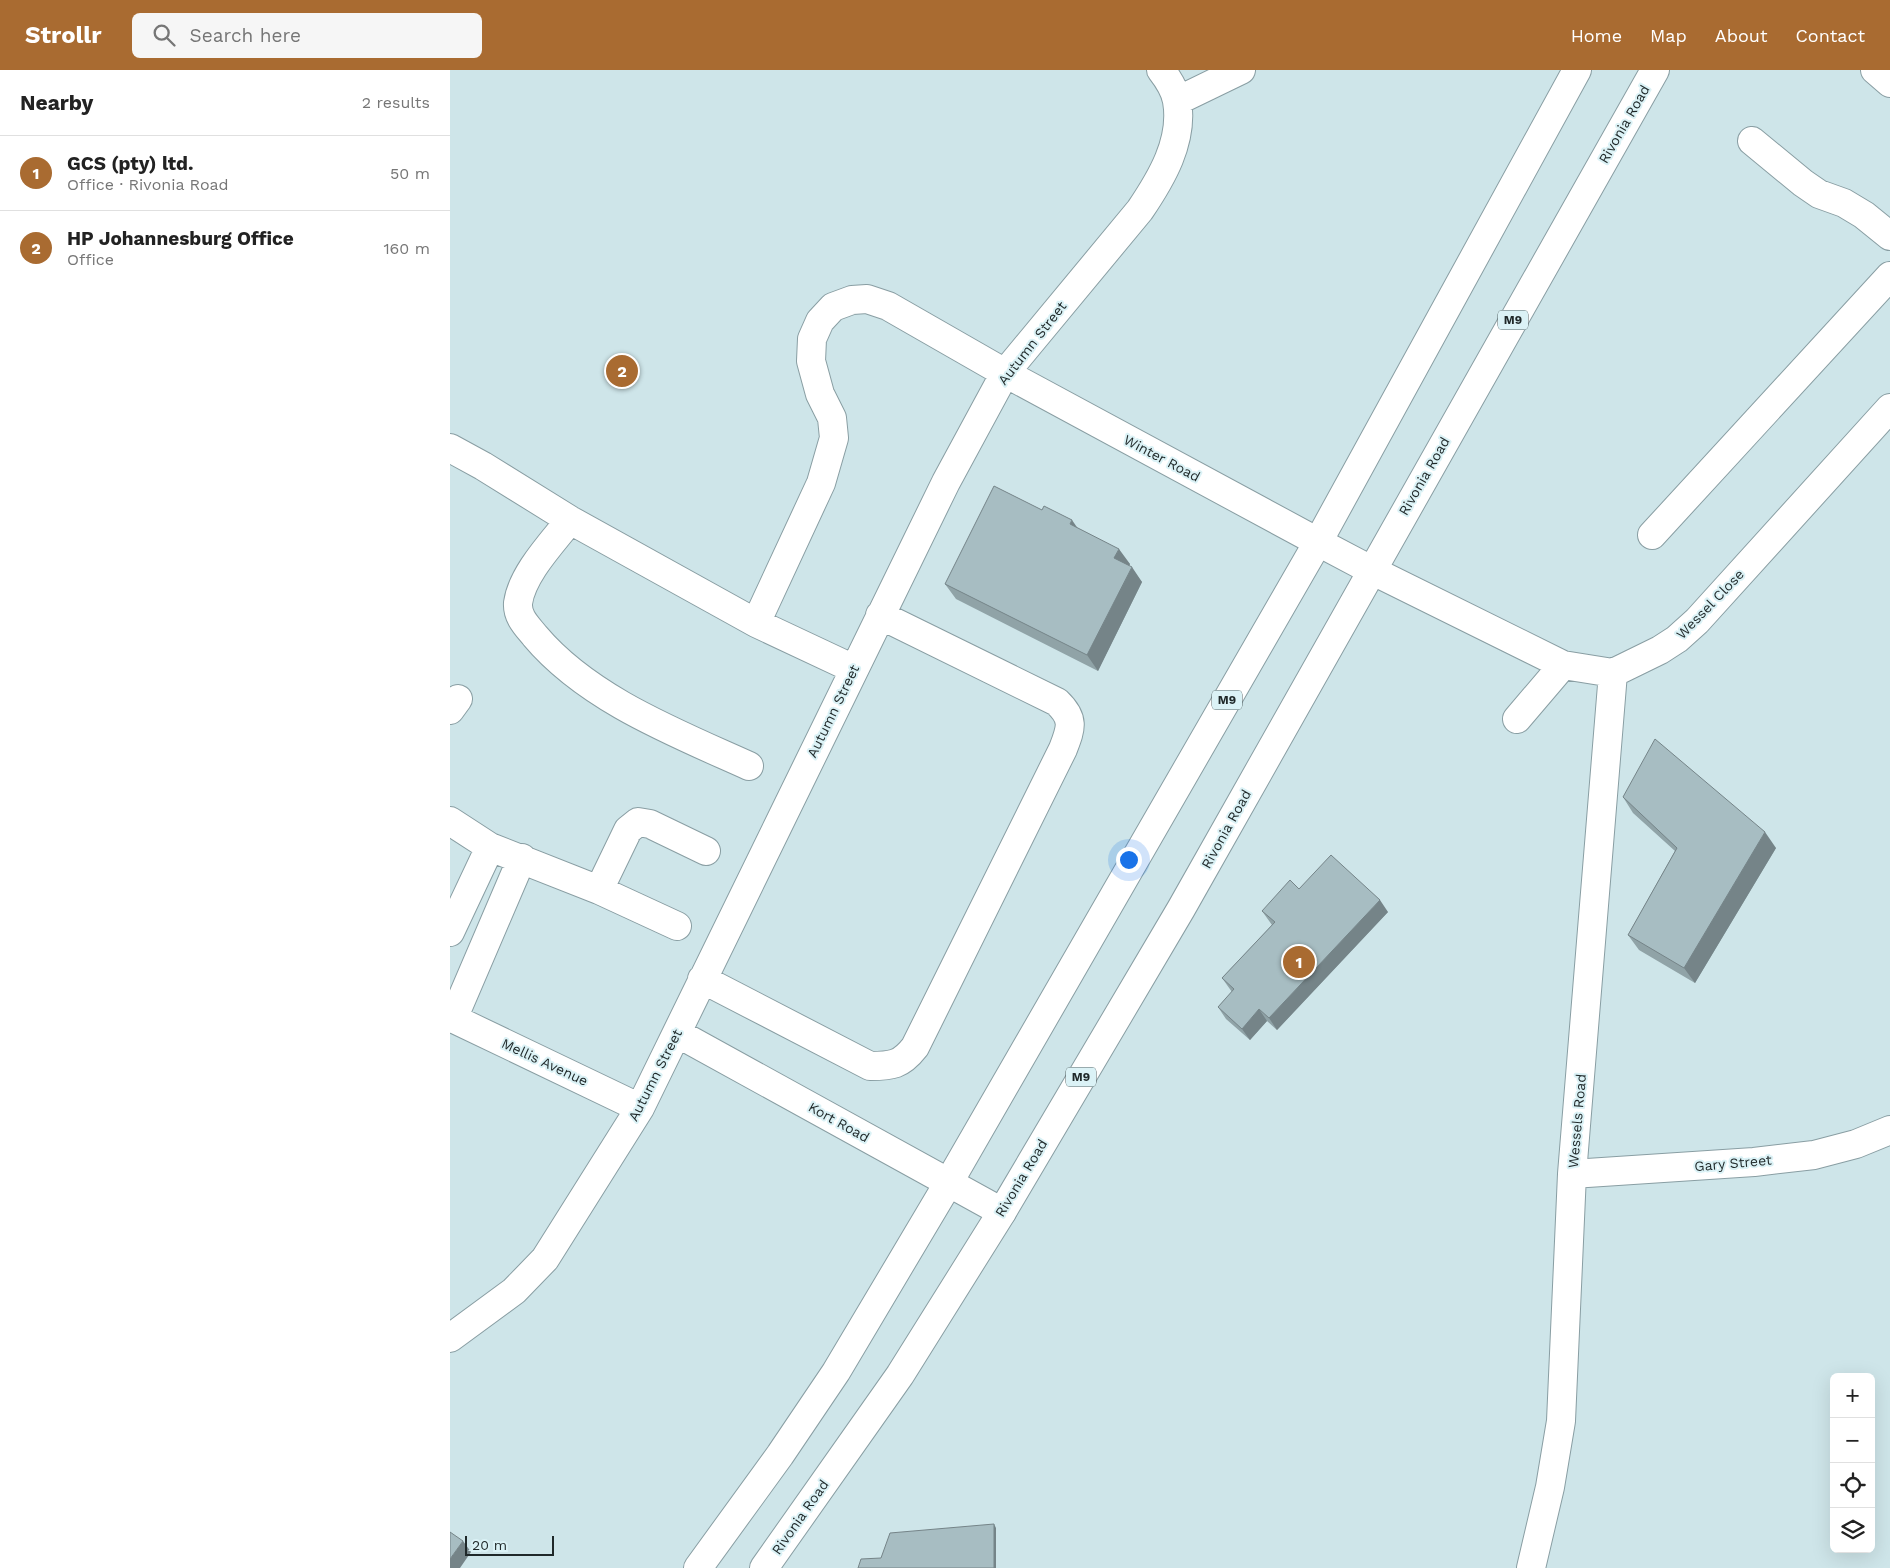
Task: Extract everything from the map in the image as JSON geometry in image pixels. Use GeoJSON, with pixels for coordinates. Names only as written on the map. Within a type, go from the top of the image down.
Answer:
{"type":"FeatureCollection","features":[{"type":"Feature","properties":{"kind":"street","name":"Autumn Street"},"geometry":{"type":"LineString","coordinates":[[450,1338],[514,1291],[545,1259],[640,1108],[946,482],[1005,373],[1140,210],[1164,170],[1173,147],[1177,126],[1177,101],[1170,82],[1161,70]]}},
{"type":"Feature","properties":{"kind":"street"},"geometry":{"type":"LineString","coordinates":[[1177,101],[1241,70]]}},
{"type":"Feature","properties":{"kind":"street","name":"M9"},"geometry":{"type":"LineString","coordinates":[[698,1568],[780,1455],[836,1372],[949,1182],[1318,542],[1577,70]]}},
{"type":"Feature","properties":{"kind":"street","name":"Rivonia Road"},"geometry":{"type":"LineString","coordinates":[[764,1568],[900,1375],[1002,1212],[1180,909],[1655,70]]}},
{"type":"Feature","properties":{"kind":"street"},"geometry":{"type":"LineString","coordinates":[[1875,70],[1890,83]]}},
{"type":"Feature","properties":{"kind":"street"},"geometry":{"type":"LineString","coordinates":[[1752,141],[1803,183],[1819,194],[1844,203],[1864,215],[1890,236]]}},
{"type":"Feature","properties":{"kind":"street"},"geometry":{"type":"LineString","coordinates":[[1652,535],[1890,276]]}},
{"type":"Feature","properties":{"kind":"street","name":"Winter Road"},"geometry":{"type":"LineString","coordinates":[[756,623],[821,483],[834,438],[832,418],[820,394],[812,361],[812,339],[820,321],[833,306],[852,300],[867,299],[888,306],[1005,373],[1371,570]]}},
{"type":"Feature","properties":{"kind":"street","name":"Wessel Close"},"geometry":{"type":"LineString","coordinates":[[1613,673],[1660,650],[1677,639],[1697,621],[1890,408]]}},
{"type":"Feature","properties":{"kind":"street"},"geometry":{"type":"LineString","coordinates":[[450,448],[483,466],[570,520],[756,623],[854,669]]}},
{"type":"Feature","properties":{"kind":"street"},"geometry":{"type":"LineString","coordinates":[[570,520],[539,559],[522,589],[518,605],[520,618],[547,649],[596,689],[664,727],[749,766]]}},
{"type":"Feature","properties":{"kind":"street"},"geometry":{"type":"LineString","coordinates":[[1371,570],[1563,665],[1613,673]]}},
{"type":"Feature","properties":{"kind":"street"},"geometry":{"type":"LineString","coordinates":[[702,979],[870,1066],[888,1066],[905,1060],[915,1047],[1063,749],[1071,729],[1067,712],[1057,702],[880,615]]}},
{"type":"Feature","properties":{"kind":"street"},"geometry":{"type":"LineString","coordinates":[[1517,719],[1563,665]]}},
{"type":"Feature","properties":{"kind":"street","name":"Wessels Road"},"geometry":{"type":"LineString","coordinates":[[1531,1568],[1550,1487],[1561,1421],[1572,1174],[1613,673]]}},
{"type":"Feature","properties":{"kind":"street"},"geometry":{"type":"LineString","coordinates":[[450,821],[490,846],[599,890],[677,926]]}},
{"type":"Feature","properties":{"kind":"street"},"geometry":{"type":"LineString","coordinates":[[599,890],[628,830],[638,822],[650,824],[706,851]]}},
{"type":"Feature","properties":{"kind":"street"},"geometry":{"type":"LineString","coordinates":[[450,932],[490,846]]}},
{"type":"Feature","properties":{"kind":"street"},"geometry":{"type":"LineString","coordinates":[[451,1018],[522,858]]}},
{"type":"Feature","properties":{"kind":"street","name":"Mellis Avenue"},"geometry":{"type":"LineString","coordinates":[[451,1018],[640,1108]]}},
{"type":"Feature","properties":{"kind":"street","name":"Kort Road"},"geometry":{"type":"LineString","coordinates":[[676,1033],[1002,1212]]}},
{"type":"Feature","properties":{"kind":"street","name":"Gary Street"},"geometry":{"type":"LineString","coordinates":[[1572,1174],[1754,1162],[1814,1155],[1856,1144],[1890,1130]]}},
{"type":"Feature","properties":{"kind":"building"},"geometry":{"type":"Polygon","coordinates":[[[994,486],[1042,510],[1044,506],[1072,520],[1070,524],[1119,549],[1114,558],[1132,567],[1087,655],[945,584],[994,486]]]}},
{"type":"Feature","properties":{"kind":"building"},"geometry":{"type":"Polygon","coordinates":[[[1655,739],[1765,832],[1684,968],[1628,935],[1677,848],[1623,797],[1655,739]]]}},
{"type":"Feature","properties":{"kind":"building"},"geometry":{"type":"Polygon","coordinates":[[[1331,855],[1380,900],[1269,1018],[1259,1009],[1242,1029],[1218,1007],[1234,989],[1222,978],[1275,922],[1262,911],[1290,880],[1299,889],[1331,855]]]}},
{"type":"Feature","properties":{"kind":"building"},"geometry":{"type":"Polygon","coordinates":[[[994,1524],[994,1568],[858,1568],[861,1559],[881,1558],[890,1533],[994,1524]]]}},
{"type":"Feature","properties":{"kind":"building"},"geometry":{"type":"Polygon","coordinates":[[[450,1532],[463,1541],[450,1559],[450,1532]]]}},
{"type":"Feature","properties":{"kind":"place","name":"HP Johannesburg Office"},"geometry":{"type":"Point","coordinates":[622,371]}},
{"type":"Feature","properties":{"kind":"place","name":"GCS (pty) ltd."},"geometry":{"type":"Point","coordinates":[1299,962]}}]}
